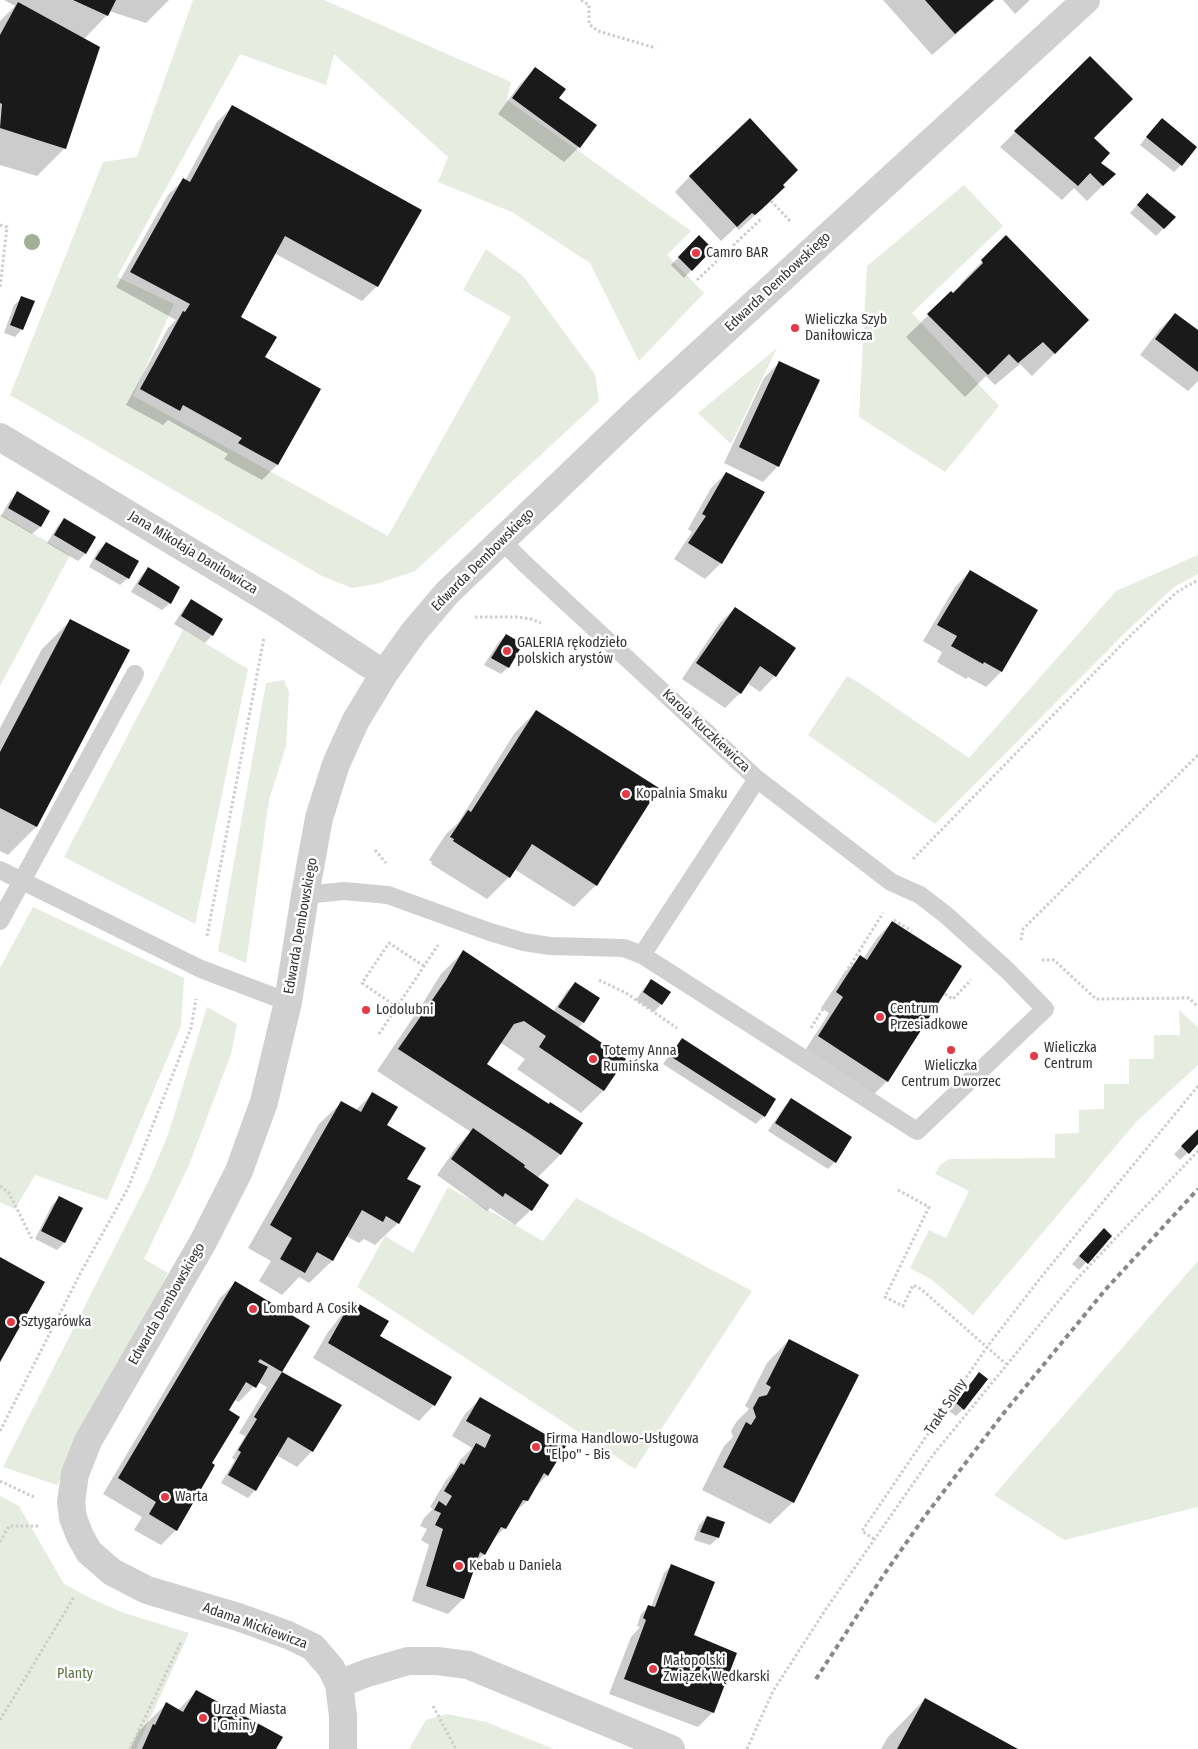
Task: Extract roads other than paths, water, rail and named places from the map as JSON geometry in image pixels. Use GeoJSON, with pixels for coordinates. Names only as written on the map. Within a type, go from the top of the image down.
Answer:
{"type":"FeatureCollection","features":[{"type":"Feature","properties":{"kind":"street","name":"Edwarda Dembowskiego"},"geometry":{"type":"LineString","coordinates":[[73,1518],[71,1502],[75,1474],[88,1441],[203,1242],[239,1171],[264,1102],[288,1002],[319,818],[336,764],[356,720],[384,674],[413,633],[447,593],[501,540],[635,413],[1086,0]]}},
{"type":"Feature","properties":{"kind":"street","name":"Jana Mikołaja Daniłowicza"},"geometry":{"type":"LineString","coordinates":[[0,437],[277,604],[384,674]]}},
{"type":"Feature","properties":{"kind":"street","name":"Adama Mickiewicza"},"geometry":{"type":"LineString","coordinates":[[73,1518],[80,1536],[90,1552],[112,1572],[147,1590],[238,1617],[288,1635],[313,1647],[331,1668],[339,1684]]}},
{"type":"Feature","properties":{"kind":"street"},"geometry":{"type":"LineString","coordinates":[[343,1749],[344,1716],[339,1684],[367,1673],[408,1661],[437,1661],[468,1665],[671,1749]]}},
{"type":"Feature","properties":{"kind":"lane","name":"Karola Kuczkiewicza"},"geometry":{"type":"LineString","coordinates":[[501,540],[757,779],[647,957]]}},
{"type":"Feature","properties":{"kind":"lane"},"geometry":{"type":"LineString","coordinates":[[0,921],[135,674]]}},
{"type":"Feature","properties":{"kind":"lane"},"geometry":{"type":"LineString","coordinates":[[305,895],[344,891],[388,895],[490,932],[524,942],[550,946],[624,948],[647,957],[917,1131],[1045,1009],[1008,971],[946,915],[920,895],[891,882],[757,779]]}},
{"type":"Feature","properties":{"kind":"lane"},"geometry":{"type":"LineString","coordinates":[[0,870],[201,969],[288,1002]]}},
{"type":"Feature","properties":{"kind":"railway"},"geometry":{"type":"LineString","coordinates":[[816,1679],[883,1576],[925,1516],[1003,1414],[1106,1289],[1198,1189]]}},
{"type":"Feature","properties":{"kind":"place","name":"Camro BAR"},"geometry":{"type":"Point","coordinates":[696,253]}},
{"type":"Feature","properties":{"kind":"place","name":"Wieliczka Szyb Daniłowicza"},"geometry":{"type":"Point","coordinates":[795,328]}},
{"type":"Feature","properties":{"kind":"place","name":"GALERIA rękodzieło polskich arystów"},"geometry":{"type":"Point","coordinates":[507,651]}},
{"type":"Feature","properties":{"kind":"place","name":"Kopalnia Smaku"},"geometry":{"type":"Point","coordinates":[626,794]}},
{"type":"Feature","properties":{"kind":"place","name":"Lodolubni"},"geometry":{"type":"Point","coordinates":[366,1010]}},
{"type":"Feature","properties":{"kind":"place","name":"Centrum Przesiadkowe"},"geometry":{"type":"Point","coordinates":[880,1017]}},
{"type":"Feature","properties":{"kind":"place","name":"Wieliczka Centrum Dworzec"},"geometry":{"type":"Point","coordinates":[951,1050]}},
{"type":"Feature","properties":{"kind":"place","name":"Wieliczka Centrum"},"geometry":{"type":"Point","coordinates":[1034,1056]}},
{"type":"Feature","properties":{"kind":"place","name":"Totemy Anna Rumińska"},"geometry":{"type":"Point","coordinates":[593,1059]}},
{"type":"Feature","properties":{"kind":"place","name":"Lombard A Cosik"},"geometry":{"type":"Point","coordinates":[253,1309]}},
{"type":"Feature","properties":{"kind":"place","name":"Sztygarówka"},"geometry":{"type":"Point","coordinates":[11,1322]}},
{"type":"Feature","properties":{"kind":"place","name":"Firma Handlowo-Usługowa \"Elpo\" - Bis"},"geometry":{"type":"Point","coordinates":[536,1447]}},
{"type":"Feature","properties":{"kind":"place","name":"Warta"},"geometry":{"type":"Point","coordinates":[165,1497]}},
{"type":"Feature","properties":{"kind":"place","name":"Kebab u Daniela"},"geometry":{"type":"Point","coordinates":[459,1566]}},
{"type":"Feature","properties":{"kind":"place","name":"Małopolski Związek Wędkarski"},"geometry":{"type":"Point","coordinates":[653,1669]}},
{"type":"Feature","properties":{"kind":"place","name":"Urząd Miasta i Gminy"},"geometry":{"type":"Point","coordinates":[203,1718]}},
{"type":"Feature","properties":{"kind":"park label","name":"Planty"},"geometry":{"type":"Point","coordinates":[75,1674]}}]}
